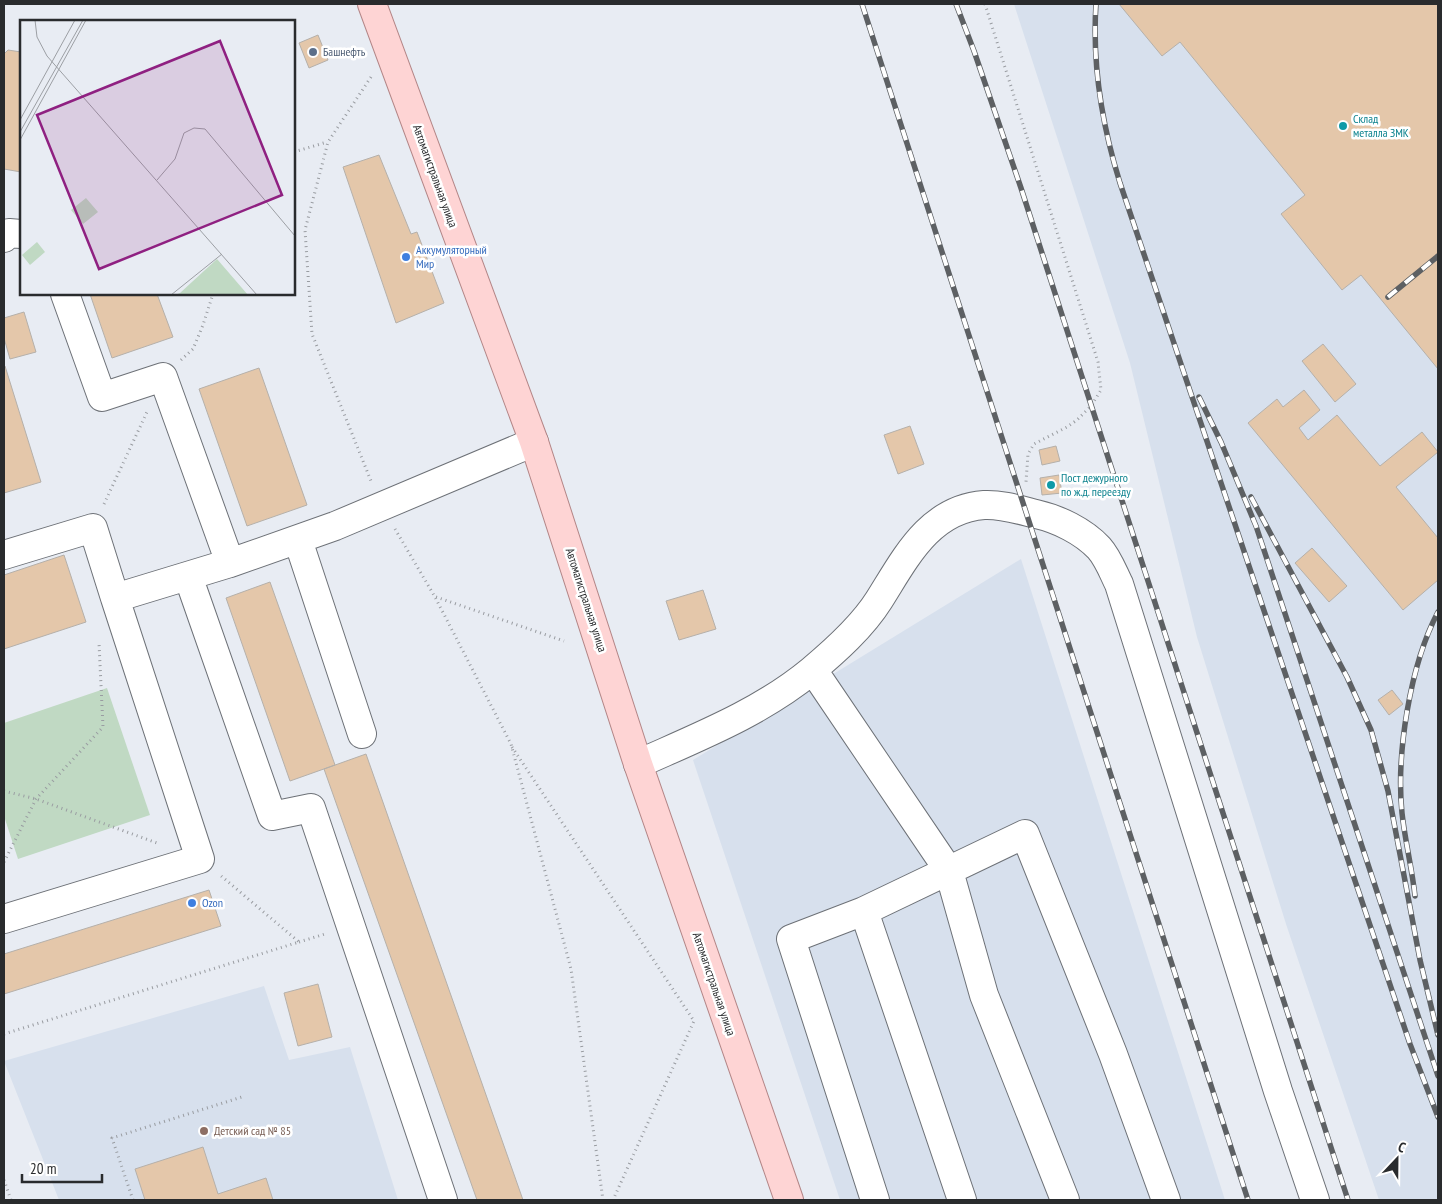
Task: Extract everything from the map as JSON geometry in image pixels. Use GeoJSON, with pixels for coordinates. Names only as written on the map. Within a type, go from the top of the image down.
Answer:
{"type":"FeatureCollection","features":[{"type":"Feature","properties":{"kind":"main road","name":"Автомагистральная улица"},"geometry":{"type":"LineString","coordinates":[[372,4],[534,442],[638,764],[789,1200]]}},
{"type":"Feature","properties":{"kind":"street"},"geometry":{"type":"LineString","coordinates":[[4,238],[9,233],[20,234]]}},
{"type":"Feature","properties":{"kind":"street"},"geometry":{"type":"LineString","coordinates":[[65,295],[102,397],[163,377],[230,563]]}},
{"type":"Feature","properties":{"kind":"street"},"geometry":{"type":"LineString","coordinates":[[115,598],[298,540],[382,507],[534,442]]}},
{"type":"Feature","properties":{"kind":"street"},"geometry":{"type":"LineString","coordinates":[[638,764],[727,724],[766,704],[813,670],[867,616],[912,549],[929,530],[945,517],[962,509],[985,505],[1006,507],[1045,516],[1071,528],[1099,548],[1119,584],[1314,1200]]}},
{"type":"Feature","properties":{"kind":"street"},"geometry":{"type":"LineString","coordinates":[[4,555],[93,528],[200,859],[4,919]]}},
{"type":"Feature","properties":{"kind":"street"},"geometry":{"type":"LineString","coordinates":[[298,540],[362,734]]}},
{"type":"Feature","properties":{"kind":"street"},"geometry":{"type":"LineString","coordinates":[[188,576],[272,816],[311,808],[443,1200]]}},
{"type":"Feature","properties":{"kind":"street"},"geometry":{"type":"LineString","coordinates":[[813,670],[949,870],[984,996],[1065,1200]]}},
{"type":"Feature","properties":{"kind":"street"},"geometry":{"type":"LineString","coordinates":[[875,1200],[791,939],[864,911],[1025,834],[1113,1054],[1166,1200]]}},
{"type":"Feature","properties":{"kind":"street"},"geometry":{"type":"LineString","coordinates":[[864,911],[962,1200]]}},
{"type":"Feature","properties":{"kind":"path"},"geometry":{"type":"LineString","coordinates":[[985,4],[1101,376],[1101,390],[1091,406],[1067,427],[1034,444],[1028,454],[1026,482]]}},
{"type":"Feature","properties":{"kind":"path"},"geometry":{"type":"LineString","coordinates":[[374,73],[328,142],[305,230],[312,334],[382,507],[435,596],[510,744],[694,1021],[613,1200]]}},
{"type":"Feature","properties":{"kind":"path"},"geometry":{"type":"LineString","coordinates":[[295,152],[328,142]]}},
{"type":"Feature","properties":{"kind":"path"},"geometry":{"type":"LineString","coordinates":[[435,596],[564,641]]}},
{"type":"Feature","properties":{"kind":"path"},"geometry":{"type":"LineString","coordinates":[[510,744],[571,969],[603,1200]]}},
{"type":"Feature","properties":{"kind":"path"},"geometry":{"type":"LineString","coordinates":[[4,791],[36,799],[200,859],[299,942],[4,1034]]}},
{"type":"Feature","properties":{"kind":"path"},"geometry":{"type":"LineString","coordinates":[[133,1200],[112,1138],[245,1096]]}},
{"type":"Feature","properties":{"kind":"path"},"geometry":{"type":"LineString","coordinates":[[4,1180],[11,1200]]}},
{"type":"Feature","properties":{"kind":"shaded area"},"geometry":{"type":"Polygon","coordinates":[[[1014,4],[1438,4],[1438,1200],[1379,1200],[1286,924],[1197,637],[1130,363],[1014,4]]]}},
{"type":"Feature","properties":{"kind":"shaded area"},"geometry":{"type":"Polygon","coordinates":[[[1021,559],[1225,1200],[840,1200],[693,760],[1021,559]]]}},
{"type":"Feature","properties":{"kind":"shaded area","name":"Детский сад № 85"},"geometry":{"type":"Polygon","coordinates":[[[264,986],[289,1060],[350,1047],[398,1200],[59,1200],[4,1061],[264,986]]]}},
{"type":"Feature","properties":{"kind":"green space"},"geometry":{"type":"Polygon","coordinates":[[[107,688],[150,815],[18,859],[4,816],[4,723],[107,688]]]}},
{"type":"Feature","properties":{"kind":"building","name":"Склад металла ЗМК"},"geometry":{"type":"Polygon","coordinates":[[[1119,4],[1438,4],[1438,369],[1361,275],[1342,290],[1281,214],[1305,195],[1180,42],[1162,56],[1119,4]]]}},
{"type":"Feature","properties":{"kind":"building","name":"Башнефть"},"geometry":{"type":"Polygon","coordinates":[[[318,35],[328,60],[309,68],[299,43],[318,35]]]}},
{"type":"Feature","properties":{"kind":"building"},"geometry":{"type":"Polygon","coordinates":[[[8,50],[20,52],[20,172],[4,169],[4,54],[8,50]]]}},
{"type":"Feature","properties":{"kind":"building"},"geometry":{"type":"Polygon","coordinates":[[[379,155],[411,234],[417,232],[444,303],[396,323],[343,167],[379,155]]]}},
{"type":"Feature","properties":{"kind":"building"},"geometry":{"type":"Polygon","coordinates":[[[90,295],[157,295],[173,337],[112,358],[90,295]]]}},
{"type":"Feature","properties":{"kind":"building"},"geometry":{"type":"Polygon","coordinates":[[[24,312],[36,352],[10,359],[4,338],[4,318],[24,312]]]}},
{"type":"Feature","properties":{"kind":"building"},"geometry":{"type":"Polygon","coordinates":[[[1323,344],[1356,384],[1335,402],[1302,361],[1323,344]]]}},
{"type":"Feature","properties":{"kind":"building"},"geometry":{"type":"Polygon","coordinates":[[[4,367],[41,482],[4,493],[4,367]]]}},
{"type":"Feature","properties":{"kind":"building"},"geometry":{"type":"Polygon","coordinates":[[[259,368],[307,505],[247,526],[199,389],[259,368]]]}},
{"type":"Feature","properties":{"kind":"building"},"geometry":{"type":"Polygon","coordinates":[[[1304,390],[1320,410],[1299,428],[1308,440],[1337,415],[1380,466],[1422,432],[1438,452],[1396,487],[1438,538],[1438,580],[1403,610],[1248,423],[1277,399],[1283,407],[1304,390]]]}},
{"type":"Feature","properties":{"kind":"building"},"geometry":{"type":"Polygon","coordinates":[[[910,426],[924,464],[898,474],[884,435],[910,426]]]}},
{"type":"Feature","properties":{"kind":"building"},"geometry":{"type":"Polygon","coordinates":[[[1056,446],[1060,461],[1042,465],[1039,450],[1056,446]]]}},
{"type":"Feature","properties":{"kind":"building","name":"Пост дежурного по ж.д. переезду"},"geometry":{"type":"Polygon","coordinates":[[[1059,475],[1062,493],[1042,495],[1040,478],[1059,475]]]}},
{"type":"Feature","properties":{"kind":"building"},"geometry":{"type":"Polygon","coordinates":[[[1312,548],[1347,586],[1329,602],[1295,563],[1312,548]]]}},
{"type":"Feature","properties":{"kind":"building"},"geometry":{"type":"Polygon","coordinates":[[[64,555],[86,622],[4,649],[4,575],[64,555]]]}},
{"type":"Feature","properties":{"kind":"building"},"geometry":{"type":"Polygon","coordinates":[[[270,582],[335,765],[290,781],[226,598],[270,582]]]}},
{"type":"Feature","properties":{"kind":"building"},"geometry":{"type":"Polygon","coordinates":[[[703,590],[716,629],[679,640],[666,601],[703,590]]]}},
{"type":"Feature","properties":{"kind":"building"},"geometry":{"type":"Polygon","coordinates":[[[1392,690],[1403,704],[1389,715],[1378,700],[1392,690]]]}},
{"type":"Feature","properties":{"kind":"building"},"geometry":{"type":"Polygon","coordinates":[[[366,754],[523,1200],[477,1200],[324,769],[366,754]]]}},
{"type":"Feature","properties":{"kind":"building"},"geometry":{"type":"Polygon","coordinates":[[[209,890],[221,926],[4,994],[4,954],[209,890]]]}},
{"type":"Feature","properties":{"kind":"building"},"geometry":{"type":"Polygon","coordinates":[[[318,984],[332,1037],[298,1046],[284,993],[318,984]]]}},
{"type":"Feature","properties":{"kind":"building"},"geometry":{"type":"Polygon","coordinates":[[[203,1147],[218,1194],[266,1178],[273,1200],[145,1200],[135,1169],[203,1147]]]}},
{"type":"Feature","properties":{"kind":"railway"},"geometry":{"type":"LineString","coordinates":[[862,4],[1248,1200]]}},
{"type":"Feature","properties":{"kind":"railway"},"geometry":{"type":"LineString","coordinates":[[956,4],[1021,188],[1348,1200]]}},
{"type":"Feature","properties":{"kind":"railway"},"geometry":{"type":"LineString","coordinates":[[1096,4],[1096,50],[1100,95],[1103,117],[1120,183],[1410,1044],[1438,1117]]}},
{"type":"Feature","properties":{"kind":"railway"},"geometry":{"type":"LineString","coordinates":[[1388,297],[1438,256]]}},
{"type":"Feature","properties":{"kind":"railway"},"geometry":{"type":"LineString","coordinates":[[1199,397],[1221,442],[1256,526],[1438,1076]]}},
{"type":"Feature","properties":{"kind":"railway"},"geometry":{"type":"LineString","coordinates":[[1251,497],[1347,677],[1371,730],[1388,791],[1420,960],[1438,1035]]}},
{"type":"Feature","properties":{"kind":"railway"},"geometry":{"type":"LineString","coordinates":[[1415,896],[1402,813],[1401,764],[1403,737],[1407,710],[1420,657],[1438,612]]}},
{"type":"Feature","properties":{"kind":"place","name":"Башнефть"},"geometry":{"type":"Point","coordinates":[313,52]}},
{"type":"Feature","properties":{"kind":"place","name":"Склад металла ЗМК"},"geometry":{"type":"Point","coordinates":[1343,126]}},
{"type":"Feature","properties":{"kind":"place","name":"Аккумуляторный Мир"},"geometry":{"type":"Point","coordinates":[406,257]}},
{"type":"Feature","properties":{"kind":"place","name":"Пост дежурного по ж.д. переезду"},"geometry":{"type":"Point","coordinates":[1051,485]}},
{"type":"Feature","properties":{"kind":"place","name":"Ozon"},"geometry":{"type":"Point","coordinates":[192,903]}},
{"type":"Feature","properties":{"kind":"place","name":"Детский сад № 85"},"geometry":{"type":"Point","coordinates":[204,1131]}}]}
